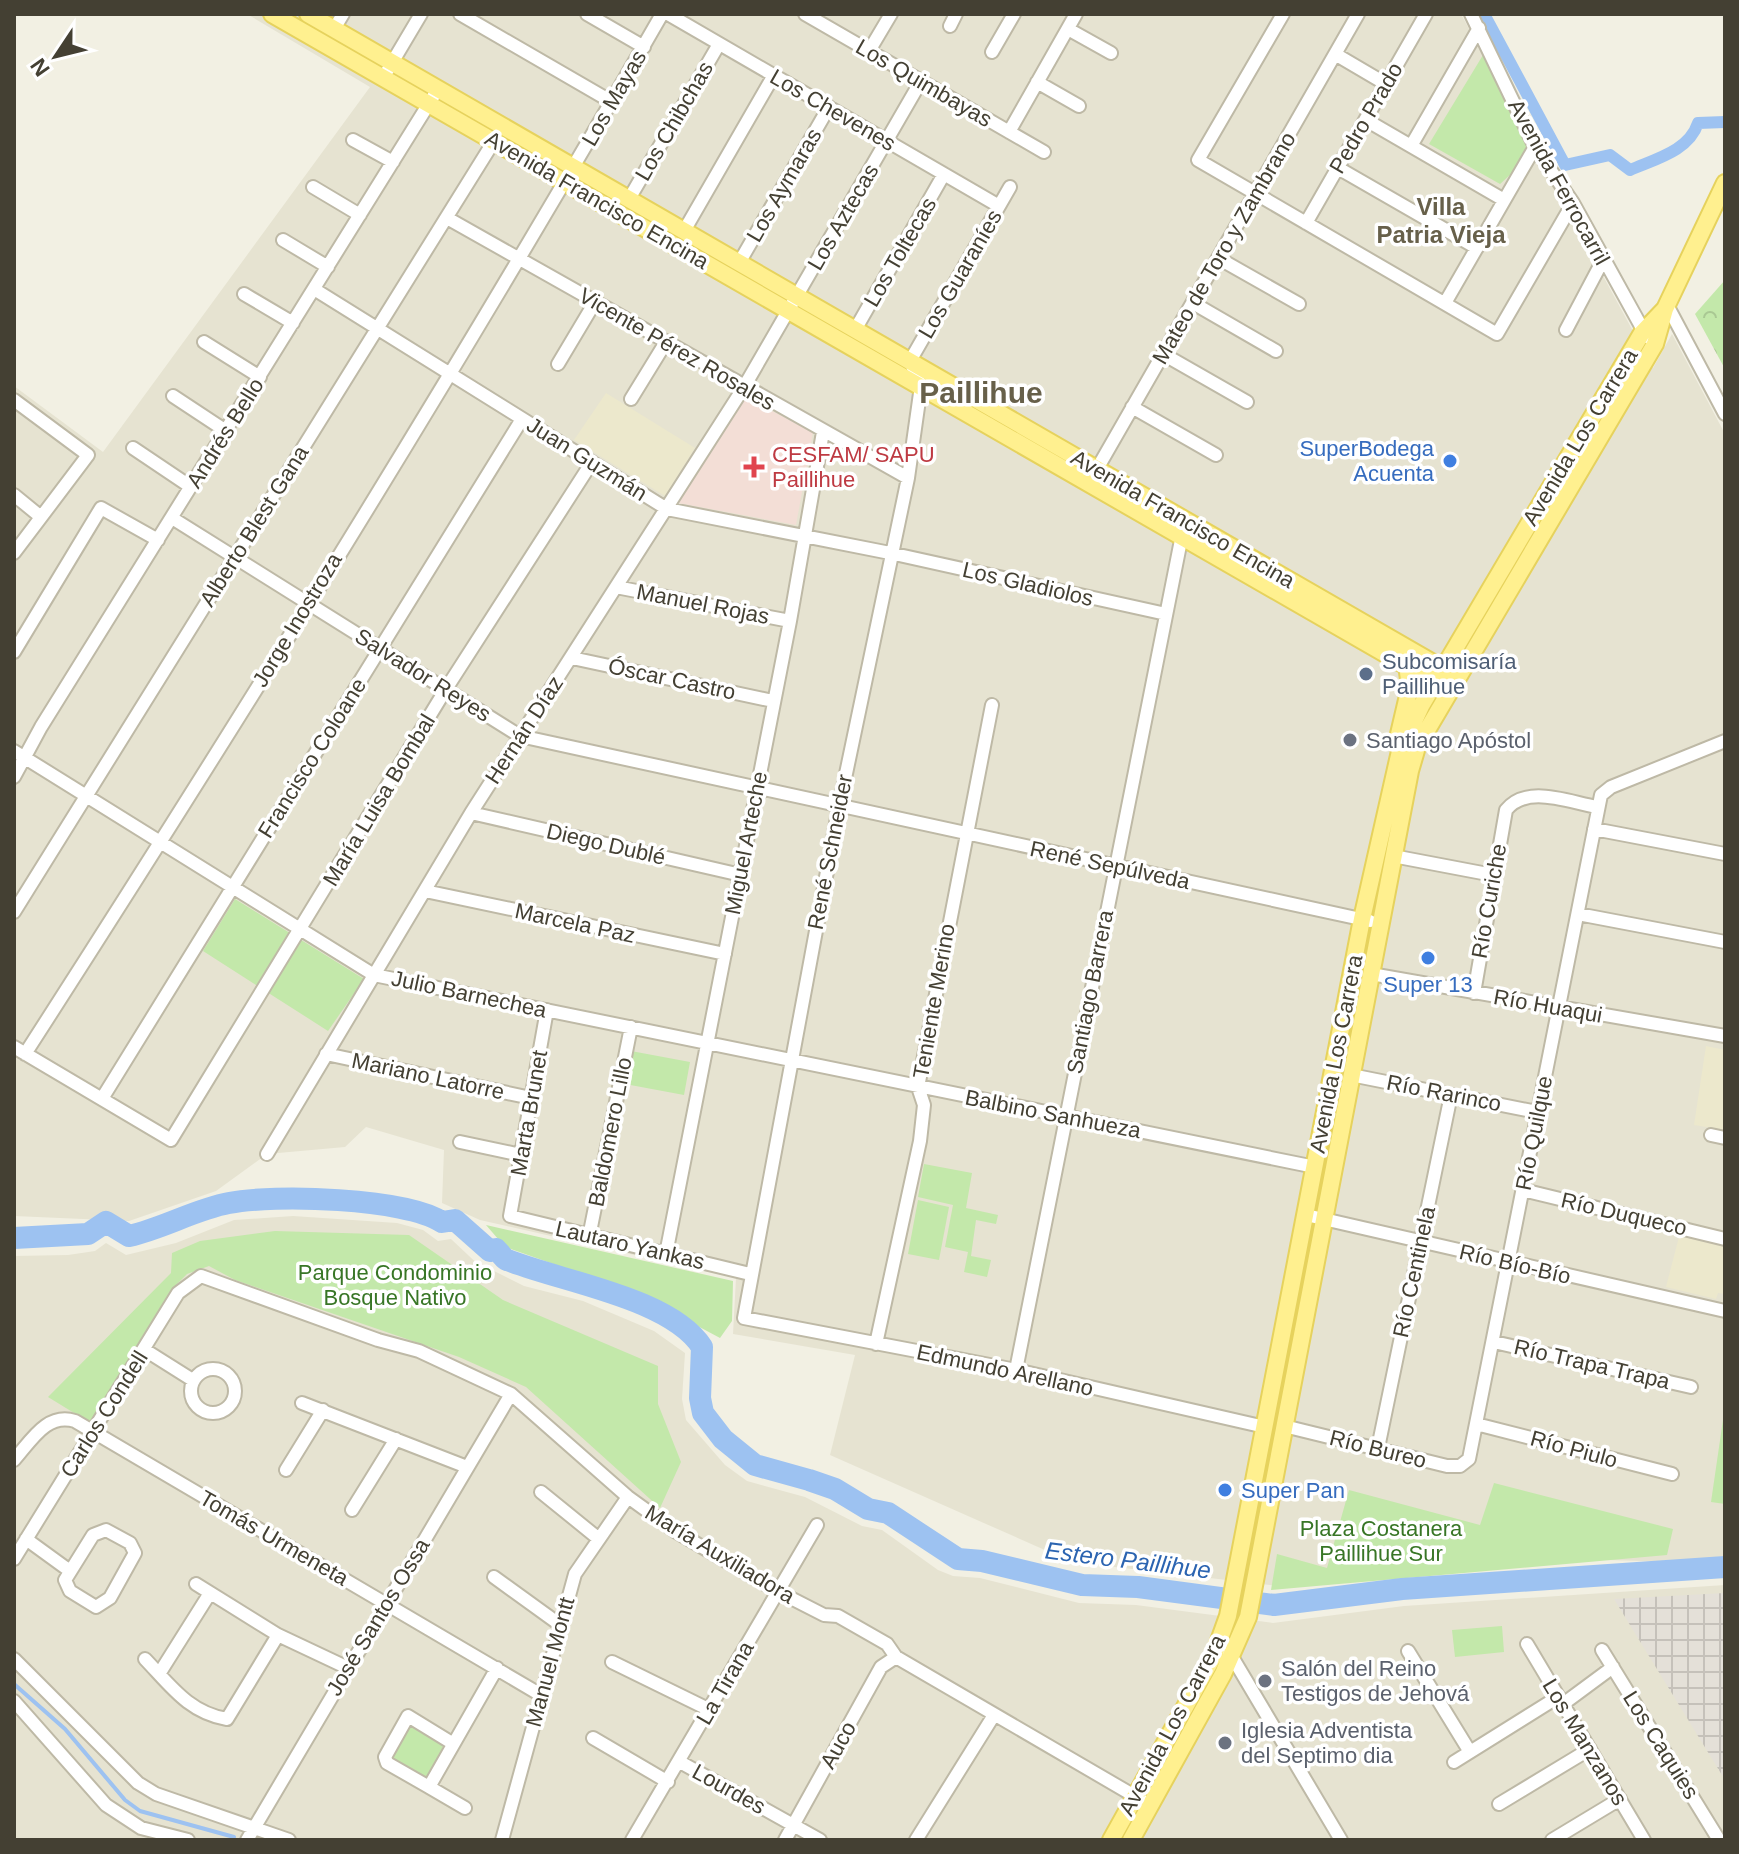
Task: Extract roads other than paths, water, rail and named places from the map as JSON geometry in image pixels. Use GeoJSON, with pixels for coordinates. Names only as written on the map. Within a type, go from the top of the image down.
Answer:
{"type":"FeatureCollection","features":[{"type":"Feature","properties":{"kind":"main road","name":"Avenida Francisco Encina"},"geometry":{"type":"LineString","coordinates":[[272,14],[383,78],[434,97],[793,304],[921,386],[1093,476],[1446,679]]}},
{"type":"Feature","properties":{"kind":"main road","name":"Avenida Francisco Encina"},"geometry":{"type":"LineString","coordinates":[[308,14],[393,63],[494,141],[629,199],[739,263],[793,304],[855,330],[910,361],[1093,476]]}},
{"type":"Feature","properties":{"kind":"main road","name":"Avenida Los Carrera"},"geometry":{"type":"LineString","coordinates":[[1111,1840],[1221,1639],[1228,1616],[1362,919],[1394,774],[1409,728],[1446,679],[1601,437],[1655,344],[1666,307],[1725,183]]}},
{"type":"Feature","properties":{"kind":"main road","name":"Avenida Los Carrera"},"geometry":{"type":"LineString","coordinates":[[1131,1840],[1232,1657],[1248,1617],[1411,766],[1446,679],[1642,333],[1666,307]]}},
{"type":"Feature","properties":{"kind":"main road"},"geometry":{"type":"LineString","coordinates":[[1586,428],[1601,437]]}},
{"type":"Feature","properties":{"kind":"main road","name":"Avenida Francisco Encina"},"geometry":{"type":"LineString","coordinates":[[1184,528],[1407,665],[1446,679]]}},
{"type":"Feature","properties":{"kind":"main road"},"geometry":{"type":"LineString","coordinates":[[1394,774],[1392,764],[1410,687],[1407,665]]}},
{"type":"Feature","properties":{"kind":"street"},"geometry":{"type":"LineString","coordinates":[[334,29],[343,14]]}},
{"type":"Feature","properties":{"kind":"street"},"geometry":{"type":"LineString","coordinates":[[383,78],[421,14]]}},
{"type":"Feature","properties":{"kind":"street"},"geometry":{"type":"LineString","coordinates":[[460,14],[612,102]]}},
{"type":"Feature","properties":{"kind":"street"},"geometry":{"type":"LineString","coordinates":[[587,14],[644,47]]}},
{"type":"Feature","properties":{"kind":"street","name":"Los Mayas"},"geometry":{"type":"LineString","coordinates":[[570,175],[665,14]]}},
{"type":"Feature","properties":{"kind":"street","name":"Los Chevenes"},"geometry":{"type":"LineString","coordinates":[[665,14],[999,206]]}},
{"type":"Feature","properties":{"kind":"street"},"geometry":{"type":"LineString","coordinates":[[869,51],[891,14]]}},
{"type":"Feature","properties":{"kind":"street"},"geometry":{"type":"LineString","coordinates":[[992,52],[1014,14]]}},
{"type":"Feature","properties":{"kind":"street","name":"Los Quimbayas"},"geometry":{"type":"LineString","coordinates":[[812,16],[1009,132],[1076,14]]}},
{"type":"Feature","properties":{"kind":"street"},"geometry":{"type":"LineString","coordinates":[[1283,14],[1198,160],[1497,334],[1573,203]]}},
{"type":"Feature","properties":{"kind":"street","name":"Pedro Prado"},"geometry":{"type":"LineString","coordinates":[[1306,223],[1426,14]]}},
{"type":"Feature","properties":{"kind":"street","name":"Avenida Ferrocarril"},"geometry":{"type":"LineString","coordinates":[[1471,14],[1535,147],[1573,203],[1642,333],[1655,344]]}},
{"type":"Feature","properties":{"kind":"street","name":"Mateo de Toro y Zambrano"},"geometry":{"type":"LineString","coordinates":[[1093,476],[1355,15]]}},
{"type":"Feature","properties":{"kind":"street"},"geometry":{"type":"LineString","coordinates":[[1411,146],[1479,28]]}},
{"type":"Feature","properties":{"kind":"street"},"geometry":{"type":"LineString","coordinates":[[1068,29],[1111,53]]}},
{"type":"Feature","properties":{"kind":"street","name":"Los Chibchas"},"geometry":{"type":"LineString","coordinates":[[629,199],[719,44]]}},
{"type":"Feature","properties":{"kind":"street"},"geometry":{"type":"LineString","coordinates":[[1335,54],[1386,84]]}},
{"type":"Feature","properties":{"kind":"street"},"geometry":{"type":"LineString","coordinates":[[684,231],[774,75]]}},
{"type":"Feature","properties":{"kind":"street","name":"Los Aztecas"},"geometry":{"type":"LineString","coordinates":[[793,304],[921,81]]}},
{"type":"Feature","properties":{"kind":"street"},"geometry":{"type":"LineString","coordinates":[[1037,82],[1079,106]]}},
{"type":"Feature","properties":{"kind":"street","name":"Andrés Bello"},"geometry":{"type":"LineString","coordinates":[[14,777],[20,754],[172,518],[434,97]]}},
{"type":"Feature","properties":{"kind":"street","name":"Los Aymaras"},"geometry":{"type":"LineString","coordinates":[[739,263],[829,107]]}},
{"type":"Feature","properties":{"kind":"street"},"geometry":{"type":"LineString","coordinates":[[1366,120],[1504,200]]}},
{"type":"Feature","properties":{"kind":"street"},"geometry":{"type":"LineString","coordinates":[[1009,132],[1044,152]]}},
{"type":"Feature","properties":{"kind":"street"},"geometry":{"type":"LineString","coordinates":[[353,140],[393,162]]}},
{"type":"Feature","properties":{"kind":"street","name":"Alberto Blest Gana"},"geometry":{"type":"LineString","coordinates":[[14,912],[494,141]]}},
{"type":"Feature","properties":{"kind":"street"},"geometry":{"type":"LineString","coordinates":[[1445,303],[1535,147]]}},
{"type":"Feature","properties":{"kind":"street"},"geometry":{"type":"LineString","coordinates":[[1338,168],[1477,248]]}},
{"type":"Feature","properties":{"kind":"street","name":"Los Toltecas"},"geometry":{"type":"LineString","coordinates":[[855,330],[944,174]]}},
{"type":"Feature","properties":{"kind":"street","name":"Jorge Inostroza"},"geometry":{"type":"LineString","coordinates":[[19,1050],[160,844],[570,175]]}},
{"type":"Feature","properties":{"kind":"street"},"geometry":{"type":"LineString","coordinates":[[313,187],[360,215]]}},
{"type":"Feature","properties":{"kind":"street","name":"Los Guaraníes"},"geometry":{"type":"LineString","coordinates":[[910,361],[1010,187]]}},
{"type":"Feature","properties":{"kind":"street","name":"Vicente Pérez Rosales"},"geometry":{"type":"LineString","coordinates":[[447,218],[908,478]]}},
{"type":"Feature","properties":{"kind":"street"},"geometry":{"type":"LineString","coordinates":[[283,240],[328,267]]}},
{"type":"Feature","properties":{"kind":"street"},"geometry":{"type":"LineString","coordinates":[[1218,258],[1299,304]]}},
{"type":"Feature","properties":{"kind":"street"},"geometry":{"type":"LineString","coordinates":[[1566,330],[1603,260]]}},
{"type":"Feature","properties":{"kind":"street","name":"Juan Guzmán"},"geometry":{"type":"LineString","coordinates":[[314,289],[667,509],[890,553]]}},
{"type":"Feature","properties":{"kind":"street"},"geometry":{"type":"LineString","coordinates":[[244,294],[293,323]]}},
{"type":"Feature","properties":{"kind":"street"},"geometry":{"type":"LineString","coordinates":[[558,364],[595,302]]}},
{"type":"Feature","properties":{"kind":"street"},"geometry":{"type":"LineString","coordinates":[[1193,303],[1276,351]]}},
{"type":"Feature","properties":{"kind":"street","name":"Hernán Díaz"},"geometry":{"type":"LineString","coordinates":[[267,1154],[471,813],[667,509],[793,304]]}},
{"type":"Feature","properties":{"kind":"street"},"geometry":{"type":"LineString","coordinates":[[1666,307],[1725,414]]}},
{"type":"Feature","properties":{"kind":"street"},"geometry":{"type":"LineString","coordinates":[[204,342],[260,377]]}},
{"type":"Feature","properties":{"kind":"street"},"geometry":{"type":"LineString","coordinates":[[631,399],[666,342]]}},
{"type":"Feature","properties":{"kind":"street"},"geometry":{"type":"LineString","coordinates":[[1163,354],[1247,402]]}},
{"type":"Feature","properties":{"kind":"street"},"geometry":{"type":"LineString","coordinates":[[910,361],[921,386]]}},
{"type":"Feature","properties":{"kind":"street","name":"René Schneider"},"geometry":{"type":"LineString","coordinates":[[744,1318],[839,807],[908,478],[921,386]]}},
{"type":"Feature","properties":{"kind":"street"},"geometry":{"type":"LineString","coordinates":[[173,396],[226,431]]}},
{"type":"Feature","properties":{"kind":"street"},"geometry":{"type":"LineString","coordinates":[[14,400],[88,455],[14,553]]}},
{"type":"Feature","properties":{"kind":"street"},"geometry":{"type":"LineString","coordinates":[[1132,407],[1216,455]]}},
{"type":"Feature","properties":{"kind":"street","name":"Francisco Coloane"},"geometry":{"type":"LineString","coordinates":[[103,1097],[522,419]]}},
{"type":"Feature","properties":{"kind":"street","name":"Miguel Arteche"},"geometry":{"type":"LineString","coordinates":[[666,1254],[790,621],[823,432]]}},
{"type":"Feature","properties":{"kind":"street"},"geometry":{"type":"LineString","coordinates":[[133,448],[191,487]]}},
{"type":"Feature","properties":{"kind":"street","name":"María Luisa Bombal"},"geometry":{"type":"LineString","coordinates":[[103,1097],[171,1140],[446,689],[592,462]]}},
{"type":"Feature","properties":{"kind":"street"},"geometry":{"type":"LineString","coordinates":[[14,495],[41,517]]}},
{"type":"Feature","properties":{"kind":"street"},"geometry":{"type":"LineString","coordinates":[[14,652],[101,508],[158,540]]}},
{"type":"Feature","properties":{"kind":"street","name":"Salvador Reyes"},"geometry":{"type":"LineString","coordinates":[[172,518],[233,560],[381,647],[520,736],[839,807]]}},
{"type":"Feature","properties":{"kind":"street","name":"Santiago Barrera"},"geometry":{"type":"LineString","coordinates":[[1016,1370],[1114,866],[1184,528]]}},
{"type":"Feature","properties":{"kind":"street","name":"Los Gladiolos"},"geometry":{"type":"LineString","coordinates":[[890,553],[1166,614]]}},
{"type":"Feature","properties":{"kind":"street","name":"Manuel Rojas"},"geometry":{"type":"LineString","coordinates":[[616,587],[790,621]]}},
{"type":"Feature","properties":{"kind":"street","name":"Óscar Castro"},"geometry":{"type":"LineString","coordinates":[[572,658],[773,701]]}},
{"type":"Feature","properties":{"kind":"street","name":"Teniente Merino"},"geometry":{"type":"LineString","coordinates":[[876,1344],[920,1141],[924,1105],[918,1087],[992,705]]}},
{"type":"Feature","properties":{"kind":"street"},"geometry":{"type":"LineString","coordinates":[[1597,807],[1601,795],[1611,787],[1725,741]]}},
{"type":"Feature","properties":{"kind":"street","name":"Julio Barnechea"},"geometry":{"type":"LineString","coordinates":[[20,754],[374,975],[790,1060]]}},
{"type":"Feature","properties":{"kind":"street","name":"Río Curiche"},"geometry":{"type":"LineString","coordinates":[[1474,993],[1506,810],[1514,799],[1527,794],[1597,807]]}},
{"type":"Feature","properties":{"kind":"street","name":"René Sepúlveda"},"geometry":{"type":"LineString","coordinates":[[839,807],[1380,923]]}},
{"type":"Feature","properties":{"kind":"street","name":"Río Quilque"},"geometry":{"type":"LineString","coordinates":[[1469,1459],[1597,807]]}},
{"type":"Feature","properties":{"kind":"street","name":"Diego Dublé"},"geometry":{"type":"LineString","coordinates":[[471,813],[741,875]]}},
{"type":"Feature","properties":{"kind":"street"},"geometry":{"type":"LineString","coordinates":[[1594,829],[1725,854]]}},
{"type":"Feature","properties":{"kind":"street"},"geometry":{"type":"LineString","coordinates":[[1393,856],[1493,875]]}},
{"type":"Feature","properties":{"kind":"street","name":"Marcela Paz"},"geometry":{"type":"LineString","coordinates":[[425,891],[725,954]]}},
{"type":"Feature","properties":{"kind":"street"},"geometry":{"type":"LineString","coordinates":[[1578,914],[1725,942]]}},
{"type":"Feature","properties":{"kind":"street","name":"Río Huaqui"},"geometry":{"type":"LineString","coordinates":[[1371,974],[1725,1036]]}},
{"type":"Feature","properties":{"kind":"street","name":"Marta Brunet"},"geometry":{"type":"LineString","coordinates":[[510,1216],[547,1010]]}},
{"type":"Feature","properties":{"kind":"street","name":"Baldomero Lillo"},"geometry":{"type":"LineString","coordinates":[[589,1237],[631,1027]]}},
{"type":"Feature","properties":{"kind":"street"},"geometry":{"type":"LineString","coordinates":[[19,1050],[103,1097]]}},
{"type":"Feature","properties":{"kind":"street","name":"Mariano Latorre"},"geometry":{"type":"LineString","coordinates":[[326,1054],[531,1098]]}},
{"type":"Feature","properties":{"kind":"street","name":"Balbino Sanhueza"},"geometry":{"type":"LineString","coordinates":[[790,1060],[1315,1167]]}},
{"type":"Feature","properties":{"kind":"street","name":"Río Rarinco"},"geometry":{"type":"LineString","coordinates":[[1351,1075],[1537,1112]]}},
{"type":"Feature","properties":{"kind":"street","name":"Río Centinela"},"geometry":{"type":"LineString","coordinates":[[1378,1448],[1451,1095]]}},
{"type":"Feature","properties":{"kind":"street"},"geometry":{"type":"LineString","coordinates":[[1711,1135],[1725,1138]]}},
{"type":"Feature","properties":{"kind":"street"},"geometry":{"type":"LineString","coordinates":[[460,1142],[521,1155]]}},
{"type":"Feature","properties":{"kind":"street","name":"Río Duqueco"},"geometry":{"type":"LineString","coordinates":[[1523,1190],[1725,1239]]}},
{"type":"Feature","properties":{"kind":"street","name":"Río Bío-Bío"},"geometry":{"type":"LineString","coordinates":[[1306,1215],[1725,1311]]}},
{"type":"Feature","properties":{"kind":"street","name":"Lautaro Yankas"},"geometry":{"type":"LineString","coordinates":[[510,1216],[750,1274]]}},
{"type":"Feature","properties":{"kind":"street","name":"Carlos Condell"},"geometry":{"type":"LineString","coordinates":[[14,1559],[178,1293],[201,1276]]}},
{"type":"Feature","properties":{"kind":"street","name":"María Auxiliadora"},"geometry":{"type":"LineString","coordinates":[[201,1276],[378,1340],[419,1351],[511,1394],[628,1497],[675,1531],[777,1591],[824,1615],[838,1616],[887,1644],[896,1657],[1150,1805]]}},
{"type":"Feature","properties":{"kind":"street","name":"Edmundo Arellano"},"geometry":{"type":"LineString","coordinates":[[744,1318],[1016,1370],[1265,1427]]}},
{"type":"Feature","properties":{"kind":"street","name":"Río Trapa Trapa"},"geometry":{"type":"LineString","coordinates":[[1494,1342],[1691,1387]]}},
{"type":"Feature","properties":{"kind":"street"},"geometry":{"type":"LineString","coordinates":[[145,1350],[191,1379]]}},
{"type":"Feature","properties":{"kind":"street","name":"José Santos Ossa"},"geometry":{"type":"LineString","coordinates":[[247,1840],[511,1394]]}},
{"type":"Feature","properties":{"kind":"street"},"geometry":{"type":"LineString","coordinates":[[302,1403],[467,1467]]}},
{"type":"Feature","properties":{"kind":"street"},"geometry":{"type":"LineString","coordinates":[[286,1470],[323,1410]]}},
{"type":"Feature","properties":{"kind":"street","name":"Tomás Urmeneta"},"geometry":{"type":"LineString","coordinates":[[14,1460],[45,1425],[56,1420],[75,1421],[541,1695]]}},
{"type":"Feature","properties":{"kind":"street","name":"Río Piulo"},"geometry":{"type":"LineString","coordinates":[[1476,1424],[1672,1474]]}},
{"type":"Feature","properties":{"kind":"street","name":"Río Bureo"},"geometry":{"type":"LineString","coordinates":[[1284,1426],[1447,1466],[1460,1466],[1469,1459]]}},
{"type":"Feature","properties":{"kind":"street"},"geometry":{"type":"LineString","coordinates":[[352,1510],[396,1439]]}},
{"type":"Feature","properties":{"kind":"street"},"geometry":{"type":"LineString","coordinates":[[541,1492],[599,1539]]}},
{"type":"Feature","properties":{"kind":"street","name":"Manuel Montt"},"geometry":{"type":"LineString","coordinates":[[502,1840],[575,1574],[628,1497]]}},
{"type":"Feature","properties":{"kind":"street","name":"La Tirana"},"geometry":{"type":"LineString","coordinates":[[632,1840],[817,1525]]}},
{"type":"Feature","properties":{"kind":"street"},"geometry":{"type":"LineString","coordinates":[[106,1530],[134,1547],[134,1559],[101,1607],[92,1606],[66,1587],[70,1571],[97,1531],[106,1530]]}},
{"type":"Feature","properties":{"kind":"street"},"geometry":{"type":"LineString","coordinates":[[26,1539],[70,1571]]}},
{"type":"Feature","properties":{"kind":"street"},"geometry":{"type":"LineString","coordinates":[[494,1577],[559,1624]]}},
{"type":"Feature","properties":{"kind":"street"},"geometry":{"type":"LineString","coordinates":[[196,1584],[278,1635],[348,1668]]}},
{"type":"Feature","properties":{"kind":"street"},"geometry":{"type":"LineString","coordinates":[[159,1674],[210,1593]]}},
{"type":"Feature","properties":{"kind":"street"},"geometry":{"type":"LineString","coordinates":[[145,1659],[205,1716],[227,1719],[278,1635]]}},
{"type":"Feature","properties":{"kind":"street"},"geometry":{"type":"LineString","coordinates":[[1221,1639],[1341,1840]]}},
{"type":"Feature","properties":{"kind":"street","name":"Los Manzanos"},"geometry":{"type":"LineString","coordinates":[[1527,1644],[1644,1840]]}},
{"type":"Feature","properties":{"kind":"street","name":"Los Caquies"},"geometry":{"type":"LineString","coordinates":[[1602,1650],[1719,1840]]}},
{"type":"Feature","properties":{"kind":"street"},"geometry":{"type":"LineString","coordinates":[[1408,1651],[1470,1752]]}},
{"type":"Feature","properties":{"kind":"street","name":"Auco"},"geometry":{"type":"LineString","coordinates":[[785,1840],[881,1667],[896,1657]]}},
{"type":"Feature","properties":{"kind":"street"},"geometry":{"type":"LineString","coordinates":[[14,1659],[138,1783],[156,1794],[289,1840]]}},
{"type":"Feature","properties":{"kind":"street"},"geometry":{"type":"LineString","coordinates":[[612,1662],[710,1710]]}},
{"type":"Feature","properties":{"kind":"street"},"geometry":{"type":"LineString","coordinates":[[1454,1762],[1613,1667]]}},
{"type":"Feature","properties":{"kind":"street"},"geometry":{"type":"LineString","coordinates":[[429,1787],[497,1668]]}},
{"type":"Feature","properties":{"kind":"street"},"geometry":{"type":"LineString","coordinates":[[14,1701],[106,1805],[141,1828],[188,1840]]}},
{"type":"Feature","properties":{"kind":"street"},"geometry":{"type":"LineString","coordinates":[[916,1840],[994,1715]]}},
{"type":"Feature","properties":{"kind":"street"},"geometry":{"type":"LineString","coordinates":[[452,1743],[408,1716],[387,1752],[387,1763],[465,1808]]}},
{"type":"Feature","properties":{"kind":"street"},"geometry":{"type":"LineString","coordinates":[[593,1738],[668,1782]]}},
{"type":"Feature","properties":{"kind":"street"},"geometry":{"type":"LineString","coordinates":[[1499,1804],[1590,1749]]}},
{"type":"Feature","properties":{"kind":"street","name":"Lourdes"},"geometry":{"type":"LineString","coordinates":[[680,1762],[820,1840]]}},
{"type":"Feature","properties":{"kind":"street"},"geometry":{"type":"LineString","coordinates":[[1552,1840],[1620,1799]]}},
{"type":"Feature","properties":{"kind":"street"},"geometry":{"type":"LineString","coordinates":[[130,1840],[141,1828]]}},
{"type":"Feature","properties":{"kind":"waterway"},"geometry":{"type":"LineString","coordinates":[[1484,14],[1565,165],[1610,155],[1630,170],[1679,147],[1694,133],[1698,123],[1725,122]]}},
{"type":"Feature","properties":{"kind":"waterway","name":"Estero Paillihue"},"geometry":{"type":"LineString","coordinates":[[14,1238],[88,1234],[106,1222],[129,1236],[217,1206],[249,1200],[306,1199],[370,1203],[424,1214],[442,1222],[455,1220],[490,1251],[496,1249],[505,1259],[611,1292],[665,1315],[686,1330],[702,1347],[700,1398],[703,1413],[723,1439],[755,1465],[835,1489],[868,1509],[888,1513],[958,1559],[982,1561],[1082,1585],[1138,1587],[1274,1605],[1402,1589],[1725,1567]]}},
{"type":"Feature","properties":{"kind":"waterway"},"geometry":{"type":"LineString","coordinates":[[14,1684],[65,1729],[125,1800],[140,1811],[234,1837]]}},
{"type":"Feature","properties":{"kind":"place","name":"SuperBodega Acuenta"},"geometry":{"type":"Point","coordinates":[1450,461]}},
{"type":"Feature","properties":{"kind":"place","name":"CESFAM/ SAPU Paillihue"},"geometry":{"type":"Point","coordinates":[754,467]}},
{"type":"Feature","properties":{"kind":"place","name":"Subcomisaría Paillihue"},"geometry":{"type":"Point","coordinates":[1366,674]}},
{"type":"Feature","properties":{"kind":"place","name":"Santiago Apóstol"},"geometry":{"type":"Point","coordinates":[1350,740]}},
{"type":"Feature","properties":{"kind":"place","name":"Super 13"},"geometry":{"type":"Point","coordinates":[1428,958]}},
{"type":"Feature","properties":{"kind":"place","name":"Super Pan"},"geometry":{"type":"Point","coordinates":[1225,1490]}},
{"type":"Feature","properties":{"kind":"place","name":"Salón del Reino Testigos de Jehová"},"geometry":{"type":"Point","coordinates":[1265,1681]}},
{"type":"Feature","properties":{"kind":"place","name":"Iglesia Adventista del Septimo dia"},"geometry":{"type":"Point","coordinates":[1225,1743]}},
{"type":"Feature","properties":{"kind":"district","name":"Villa Patria Vieja"},"geometry":{"type":"Point","coordinates":[1441,220]}},
{"type":"Feature","properties":{"kind":"district","name":"Paillihue"},"geometry":{"type":"Point","coordinates":[981,392]}},
{"type":"Feature","properties":{"kind":"park label","name":"Parque Condominio Bosque Nativo"},"geometry":{"type":"Point","coordinates":[395,1284]}},
{"type":"Feature","properties":{"kind":"park label","name":"Plaza Costanera Paillihue Sur"},"geometry":{"type":"Point","coordinates":[1381,1540]}}]}
